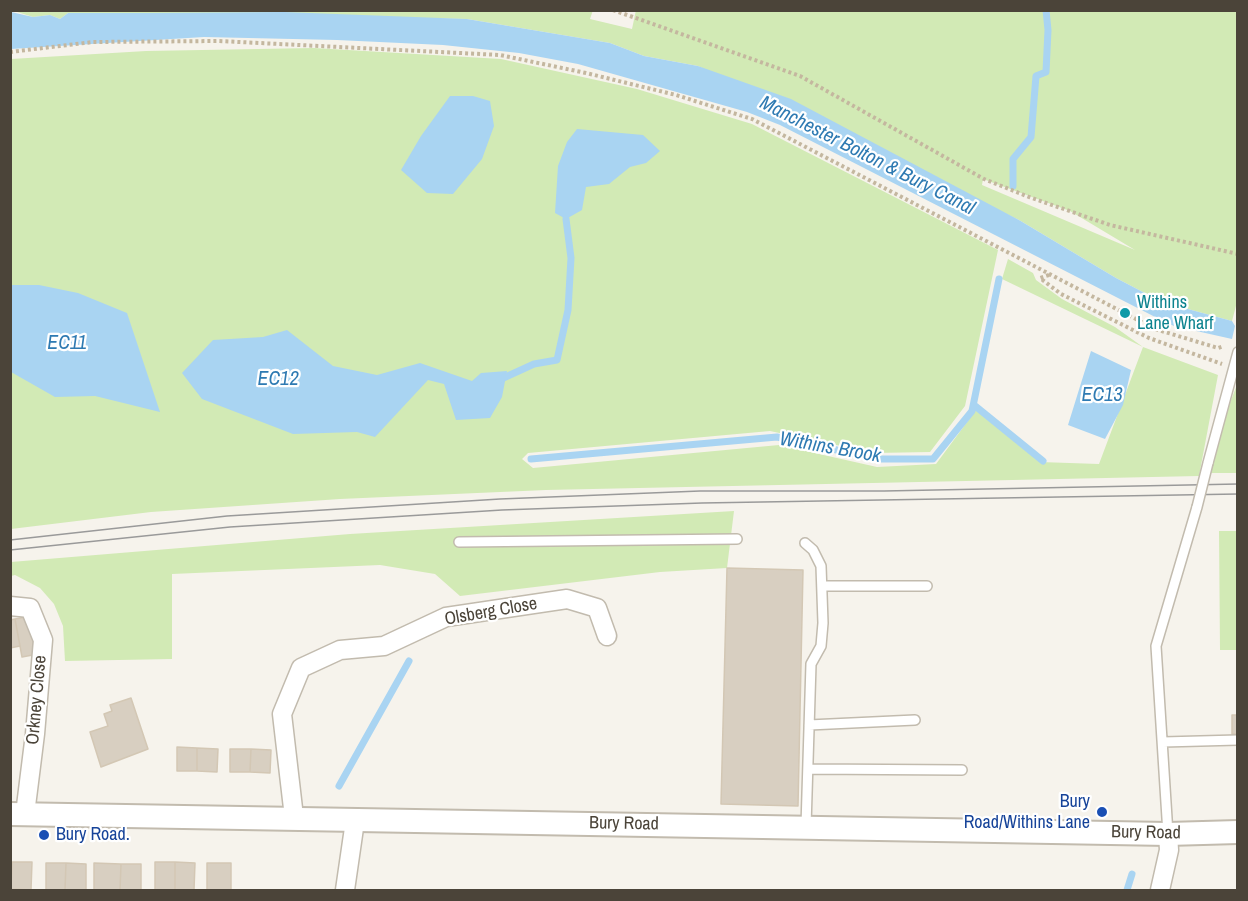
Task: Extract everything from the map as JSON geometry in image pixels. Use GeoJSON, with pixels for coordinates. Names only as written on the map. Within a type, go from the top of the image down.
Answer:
{"type":"FeatureCollection","features":[{"type":"Feature","properties":{"kind":"street","name":"Olsberg Close"},"geometry":{"type":"LineString","coordinates":[[294,817],[282,714],[301,668],[340,650],[384,646],[446,617],[567,599],[597,608],[607,636]]}},
{"type":"Feature","properties":{"kind":"street","name":"Orkney Close"},"geometry":{"type":"LineString","coordinates":[[10,606],[30,608],[43,640],[35,734],[18,814]]}},
{"type":"Feature","properties":{"kind":"street","name":"Bury Road"},"geometry":{"type":"LineString","coordinates":[[18,814],[1168,834],[1238,832]]}},
{"type":"Feature","properties":{"kind":"street"},"geometry":{"type":"LineString","coordinates":[[345,891],[355,820]]}},
{"type":"Feature","properties":{"kind":"street"},"geometry":{"type":"LineString","coordinates":[[1160,891],[1169,850],[1168,834]]}},
{"type":"Feature","properties":{"kind":"lane"},"geometry":{"type":"LineString","coordinates":[[1168,834],[1156,646],[1197,507],[1235,360]]}},
{"type":"Feature","properties":{"kind":"lane"},"geometry":{"type":"LineString","coordinates":[[459,542],[738,539]]}},
{"type":"Feature","properties":{"kind":"lane"},"geometry":{"type":"LineString","coordinates":[[805,543],[813,550],[821,566],[823,623],[820,646],[811,664],[806,826]]}},
{"type":"Feature","properties":{"kind":"lane"},"geometry":{"type":"LineString","coordinates":[[822,586],[927,585]]}},
{"type":"Feature","properties":{"kind":"lane"},"geometry":{"type":"LineString","coordinates":[[809,725],[915,720]]}},
{"type":"Feature","properties":{"kind":"lane"},"geometry":{"type":"LineString","coordinates":[[1163,742],[1238,740]]}},
{"type":"Feature","properties":{"kind":"lane"},"geometry":{"type":"LineString","coordinates":[[808,769],[962,770]]}},
{"type":"Feature","properties":{"kind":"path"},"geometry":{"type":"LineString","coordinates":[[613,10],[800,76],[984,179],[1029,197],[1110,225],[1238,254]]}},
{"type":"Feature","properties":{"kind":"path"},"geometry":{"type":"LineString","coordinates":[[10,52],[93,42],[219,40],[500,55],[586,73],[676,95],[752,119],[1155,329],[1218,348],[1231,342]]}},
{"type":"Feature","properties":{"kind":"path"},"geometry":{"type":"LineString","coordinates":[[1049,274],[1040,278],[1061,294],[1149,338],[1235,360]]}},
{"type":"Feature","properties":{"kind":"green space"},"geometry":{"type":"Polygon","coordinates":[[[11,10],[593,10],[590,19],[632,29],[636,10],[1237,11],[1237,302],[1232,321],[1162,302],[1116,278],[1019,220],[698,66],[644,56],[610,43],[467,19],[160,13],[68,13],[60,19],[50,15],[33,17],[11,10]],[[983,179],[982,185],[1135,250],[1070,211],[983,179]]]}},
{"type":"Feature","properties":{"kind":"green space"},"geometry":{"type":"Polygon","coordinates":[[[314,48],[501,59],[637,89],[752,124],[998,250],[965,406],[930,452],[874,453],[770,431],[528,453],[522,459],[533,468],[779,445],[877,467],[936,464],[976,410],[1040,462],[1099,464],[1143,347],[1218,375],[1199,476],[546,490],[340,499],[151,512],[11,529],[11,59],[146,51],[314,48]]]}},
{"type":"Feature","properties":{"kind":"green space"},"geometry":{"type":"Polygon","coordinates":[[[1008,259],[1033,273],[1036,280],[1062,299],[1115,327],[1143,347],[1002,279],[1008,259]]]}},
{"type":"Feature","properties":{"kind":"green space"},"geometry":{"type":"Polygon","coordinates":[[[1237,385],[1237,473],[1211,473],[1223,420],[1237,385]]]}},
{"type":"Feature","properties":{"kind":"green space"},"geometry":{"type":"Polygon","coordinates":[[[734,511],[727,568],[660,572],[460,596],[435,574],[380,565],[172,574],[172,659],[65,661],[63,626],[54,604],[40,588],[15,575],[11,576],[11,562],[350,534],[734,511]]]}},
{"type":"Feature","properties":{"kind":"green space"},"geometry":{"type":"Polygon","coordinates":[[[1219,531],[1237,531],[1237,650],[1220,650],[1219,531]]]}},
{"type":"Feature","properties":{"kind":"water","name":"Manchester Bolton & Bury Canal"},"geometry":{"type":"Polygon","coordinates":[[[11,12],[33,17],[50,15],[60,19],[68,13],[284,12],[467,19],[610,43],[644,56],[698,66],[791,99],[1019,220],[1116,278],[1162,302],[1232,321],[1235,326],[1232,339],[1174,326],[1159,319],[780,125],[747,112],[578,64],[519,53],[443,45],[337,40],[204,37],[11,49],[11,12]]]}},
{"type":"Feature","properties":{"kind":"water"},"geometry":{"type":"Polygon","coordinates":[[[450,96],[473,96],[490,101],[494,126],[482,159],[453,194],[427,193],[401,170],[421,136],[450,96]]]}},
{"type":"Feature","properties":{"kind":"water"},"geometry":{"type":"Polygon","coordinates":[[[577,129],[643,135],[660,151],[646,163],[630,167],[609,184],[586,187],[582,210],[566,219],[555,213],[558,166],[567,142],[577,129]]]}},
{"type":"Feature","properties":{"kind":"water","name":"EC11"},"geometry":{"type":"Polygon","coordinates":[[[11,285],[39,285],[78,293],[127,313],[160,412],[95,396],[55,397],[11,372],[11,285]]]}},
{"type":"Feature","properties":{"kind":"water","name":"EC12"},"geometry":{"type":"Polygon","coordinates":[[[287,330],[333,366],[377,375],[420,363],[472,381],[481,373],[507,371],[502,397],[490,418],[456,420],[444,384],[428,380],[375,437],[357,432],[293,434],[202,399],[182,373],[213,340],[263,337],[287,330]]]}},
{"type":"Feature","properties":{"kind":"water","name":"EC13"},"geometry":{"type":"Polygon","coordinates":[[[1091,351],[1131,370],[1123,405],[1105,439],[1068,425],[1091,351]]]}},
{"type":"Feature","properties":{"kind":"building"},"geometry":{"type":"Polygon","coordinates":[[[727,568],[803,570],[798,806],[721,804],[727,568]]]}},
{"type":"Feature","properties":{"kind":"building"},"geometry":{"type":"Polygon","coordinates":[[[31,616],[38,654],[22,657],[15,619],[31,616]]]}},
{"type":"Feature","properties":{"kind":"building"},"geometry":{"type":"Polygon","coordinates":[[[15,619],[20,646],[10,648],[10,620],[15,619]]]}},
{"type":"Feature","properties":{"kind":"building"},"geometry":{"type":"Polygon","coordinates":[[[131,698],[148,749],[101,767],[90,732],[108,726],[104,714],[112,711],[110,705],[131,698]]]}},
{"type":"Feature","properties":{"kind":"building"},"geometry":{"type":"Polygon","coordinates":[[[1232,715],[1238,715],[1238,734],[1232,734],[1232,715]]]}},
{"type":"Feature","properties":{"kind":"building"},"geometry":{"type":"Polygon","coordinates":[[[177,747],[197,748],[197,771],[177,771],[177,747]]]}},
{"type":"Feature","properties":{"kind":"building"},"geometry":{"type":"Polygon","coordinates":[[[197,748],[218,749],[217,772],[197,771],[197,748]]]}},
{"type":"Feature","properties":{"kind":"building"},"geometry":{"type":"Polygon","coordinates":[[[230,749],[251,749],[250,772],[230,772],[230,749]]]}},
{"type":"Feature","properties":{"kind":"building"},"geometry":{"type":"Polygon","coordinates":[[[251,749],[271,750],[270,773],[250,772],[251,749]]]}},
{"type":"Feature","properties":{"kind":"building"},"geometry":{"type":"Polygon","coordinates":[[[10,862],[12,862],[11,889],[10,889],[10,862]]]}},
{"type":"Feature","properties":{"kind":"building"},"geometry":{"type":"Polygon","coordinates":[[[12,862],[32,862],[31,890],[11,889],[12,862]]]}},
{"type":"Feature","properties":{"kind":"building"},"geometry":{"type":"Polygon","coordinates":[[[155,862],[175,862],[175,890],[155,890],[155,862]]]}},
{"type":"Feature","properties":{"kind":"building"},"geometry":{"type":"Polygon","coordinates":[[[175,862],[195,863],[194,890],[175,890],[175,862]]]}},
{"type":"Feature","properties":{"kind":"building"},"geometry":{"type":"Polygon","coordinates":[[[46,863],[66,863],[65,890],[46,890],[46,863]]]}},
{"type":"Feature","properties":{"kind":"building"},"geometry":{"type":"Polygon","coordinates":[[[66,863],[86,864],[86,890],[65,890],[66,863]]]}},
{"type":"Feature","properties":{"kind":"building"},"geometry":{"type":"Polygon","coordinates":[[[94,863],[121,864],[120,890],[94,890],[94,863]]]}},
{"type":"Feature","properties":{"kind":"building"},"geometry":{"type":"Polygon","coordinates":[[[207,863],[231,863],[231,890],[207,890],[207,863]]]}},
{"type":"Feature","properties":{"kind":"building"},"geometry":{"type":"Polygon","coordinates":[[[121,864],[141,864],[141,890],[120,890],[121,864]]]}},
{"type":"Feature","properties":{"kind":"waterway","name":"Withins Brook"},"geometry":{"type":"LineString","coordinates":[[1013,186],[1013,159],[1031,137],[1036,76],[1046,72],[1048,30],[1046,10]]}},
{"type":"Feature","properties":{"kind":"waterway"},"geometry":{"type":"LineString","coordinates":[[499,380],[534,364],[557,360],[568,310],[571,258],[566,219]]}},
{"type":"Feature","properties":{"kind":"waterway","name":"Withins Brook"},"geometry":{"type":"LineString","coordinates":[[531,459],[777,437],[878,459],[933,459],[972,411],[999,279]]}},
{"type":"Feature","properties":{"kind":"waterway"},"geometry":{"type":"LineString","coordinates":[[974,405],[1043,461]]}},
{"type":"Feature","properties":{"kind":"waterway"},"geometry":{"type":"LineString","coordinates":[[339,786],[409,661]]}},
{"type":"Feature","properties":{"kind":"waterway"},"geometry":{"type":"LineString","coordinates":[[1127,890],[1132,874]]}},
{"type":"Feature","properties":{"kind":"tram line"},"geometry":{"type":"LineString","coordinates":[[10,540],[227,516],[500,499],[700,491],[884,491],[1238,484]]}},
{"type":"Feature","properties":{"kind":"tram line"},"geometry":{"type":"LineString","coordinates":[[10,550],[230,527],[502,510],[702,503],[1238,494]]}},
{"type":"Feature","properties":{"kind":"place","name":"Withins Lane Wharf"},"geometry":{"type":"Point","coordinates":[1125,313]}},
{"type":"Feature","properties":{"kind":"place","name":"Bury Road/Withins Lane"},"geometry":{"type":"Point","coordinates":[1102,812]}},
{"type":"Feature","properties":{"kind":"place","name":"Bury Road."},"geometry":{"type":"Point","coordinates":[44,835]}}]}
